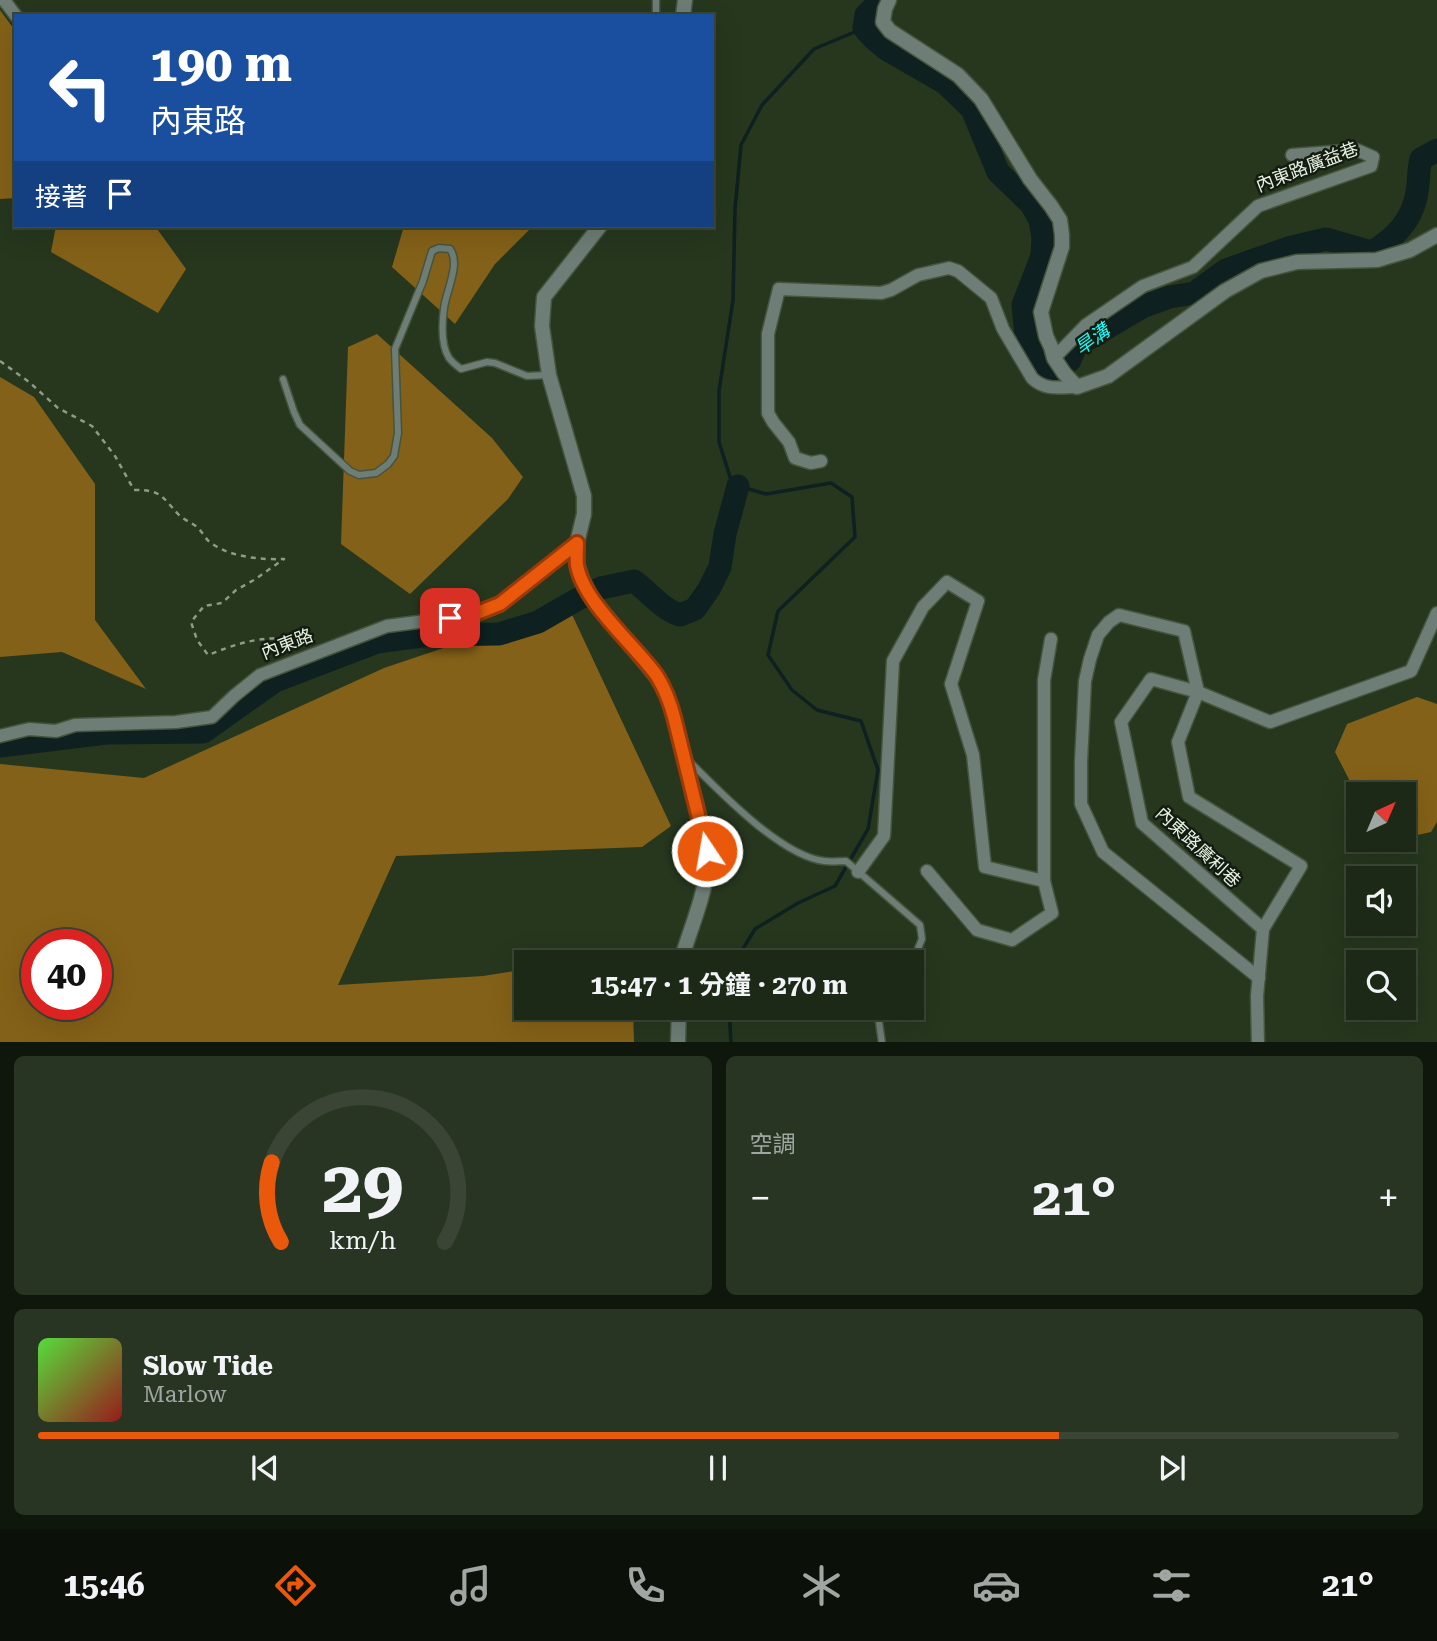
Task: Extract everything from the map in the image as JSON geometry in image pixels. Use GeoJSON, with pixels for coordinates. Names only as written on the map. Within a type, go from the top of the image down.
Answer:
{"type":"FeatureCollection","features":[{"type":"Feature","properties":{"kind":"street"},"geometry":{"type":"LineString","coordinates":[[889,0],[883,22],[890,31],[958,75],[981,99],[1030,178],[1060,220],[1062,247],[1041,312],[1054,358],[1077,387]]}},
{"type":"Feature","properties":{"kind":"street","name":"內東路廣益巷"},"geometry":{"type":"LineString","coordinates":[[1054,358],[1086,325],[1143,286],[1193,267],[1258,206],[1371,166],[1373,157],[1357,150],[1292,155]]}},
{"type":"Feature","properties":{"kind":"street"},"geometry":{"type":"LineString","coordinates":[[598,228],[544,297],[542,326],[549,375],[584,496],[584,514],[577,543],[577,564],[592,598],[656,676],[667,695],[704,834],[707,868],[684,950]]}},
{"type":"Feature","properties":{"kind":"street"},"geometry":{"type":"LineString","coordinates":[[821,461],[811,463],[795,458],[789,442],[768,413],[768,334],[779,289],[881,293],[918,275],[949,268],[958,271],[991,298],[1003,329],[1038,384],[1046,388],[1077,387],[1108,376],[1225,291],[1261,271],[1297,262],[1377,260],[1410,250],[1437,235]]}},
{"type":"Feature","properties":{"kind":"street","name":"內東路"},"geometry":{"type":"LineString","coordinates":[[0,736],[29,729],[56,730],[75,724],[176,722],[212,717],[260,675],[387,626],[472,615],[500,604],[577,543]]}},
{"type":"Feature","properties":{"kind":"street"},"geometry":{"type":"LineString","coordinates":[[858,872],[884,836],[893,661],[923,607],[947,582],[978,601],[951,684],[974,755],[985,867],[1044,881]]}},
{"type":"Feature","properties":{"kind":"street","name":"內東路廣利巷"},"geometry":{"type":"LineString","coordinates":[[1263,929],[1142,823],[1121,722],[1152,679],[1199,692],[1270,722],[1411,671],[1437,613]]}},
{"type":"Feature","properties":{"kind":"street"},"geometry":{"type":"LineString","coordinates":[[1258,1042],[1257,996],[1259,978],[1263,929],[1301,866],[1189,797],[1178,741],[1199,692],[1184,631],[1119,615],[1098,635],[1085,681],[1081,804],[1103,852],[1259,978]]}},
{"type":"Feature","properties":{"kind":"street"},"geometry":{"type":"LineString","coordinates":[[927,871],[977,930],[1012,940],[1052,913],[1044,881],[1044,680],[1051,639]]}},
{"type":"Feature","properties":{"kind":"street"},"geometry":{"type":"LineString","coordinates":[[678,1042],[679,1020]]}},
{"type":"Feature","properties":{"kind":"lane"},"geometry":{"type":"LineString","coordinates":[[283,379],[300,425],[349,471],[359,475],[376,473],[388,464],[397,448],[398,433],[395,349],[423,281],[432,251],[439,248],[450,249],[454,263],[443,309],[444,343],[450,359],[461,369],[486,362],[527,376],[549,375]]}},
{"type":"Feature","properties":{"kind":"lane"},"geometry":{"type":"LineString","coordinates":[[684,757],[734,805],[789,849],[822,861],[846,861],[920,925],[922,939],[917,950]]}},
{"type":"Feature","properties":{"kind":"lane"},"geometry":{"type":"LineString","coordinates":[[880,1020],[882,1042]]}},
{"type":"Feature","properties":{"kind":"path"},"geometry":{"type":"LineString","coordinates":[[0,361],[58,408],[92,426],[116,456],[134,490],[153,490],[169,502],[181,517],[197,527],[209,543],[246,556],[265,560],[284,559],[236,590],[222,603],[204,606],[191,622],[197,640],[208,655],[244,641],[263,639],[321,639],[332,648]]}},
{"type":"Feature","properties":{"kind":"shaded area"},"geometry":{"type":"Polygon","coordinates":[[[0,10],[14,29],[14,198],[0,199],[0,10]]]}},
{"type":"Feature","properties":{"kind":"shaded area"},"geometry":{"type":"Polygon","coordinates":[[[56,228],[156,228],[186,269],[158,313],[51,252],[56,228]]]}},
{"type":"Feature","properties":{"kind":"shaded area"},"geometry":{"type":"Polygon","coordinates":[[[403,228],[531,228],[495,264],[455,324],[392,267],[403,228]]]}},
{"type":"Feature","properties":{"kind":"shaded area"},"geometry":{"type":"Polygon","coordinates":[[[377,334],[492,438],[523,477],[508,499],[410,594],[341,544],[348,347],[377,334]]]}},
{"type":"Feature","properties":{"kind":"shaded area"},"geometry":{"type":"Polygon","coordinates":[[[0,377],[34,397],[95,484],[95,620],[146,689],[62,652],[0,657],[0,377]]]}},
{"type":"Feature","properties":{"kind":"shaded area"},"geometry":{"type":"Polygon","coordinates":[[[568,606],[671,826],[642,847],[396,856],[338,985],[483,976],[514,971],[514,1020],[633,1020],[634,1042],[0,1042],[0,764],[144,778],[384,668],[568,606]]]}},
{"type":"Feature","properties":{"kind":"shaded area"},"geometry":{"type":"Polygon","coordinates":[[[1417,697],[1437,704],[1437,822],[1431,832],[1416,835],[1416,782],[1350,782],[1335,752],[1347,724],[1417,697]]]}},
{"type":"Feature","properties":{"kind":"waterway","name":"旱溝"},"geometry":{"type":"LineString","coordinates":[[877,0],[866,15],[864,28],[886,49],[945,83],[972,109],[998,172],[1031,204],[1040,220],[1042,256],[1023,305],[1026,335],[1037,361],[1045,370],[1056,373],[1070,360],[1076,346],[1142,307],[1170,297],[1194,293],[1226,270],[1288,248],[1326,239],[1372,252],[1388,241],[1407,220],[1415,202],[1421,159],[1437,150]]}},
{"type":"Feature","properties":{"kind":"waterway"},"geometry":{"type":"LineString","coordinates":[[742,950],[755,929],[798,903],[835,886],[868,829],[878,770],[861,721],[817,710],[792,690],[768,655],[778,611],[855,537],[852,497],[831,483],[766,494],[738,486],[731,480],[719,442],[719,391],[733,300],[735,209],[741,145],[762,105],[814,49],[864,28]]}},
{"type":"Feature","properties":{"kind":"waterway"},"geometry":{"type":"LineString","coordinates":[[0,746],[106,733],[203,732],[275,681],[377,642],[429,635],[499,634],[538,622],[601,588],[634,581],[662,605],[680,615],[695,609],[720,567],[725,534],[738,486]]}},
{"type":"Feature","properties":{"kind":"waterway"},"geometry":{"type":"LineString","coordinates":[[730,1020],[731,1042]]}},
{"type":"Feature","properties":{"kind":"route"},"geometry":{"type":"LineString","coordinates":[[450,618],[472,615],[500,604],[577,543],[577,564],[592,598],[656,676],[667,695],[707,851]]}}]}
